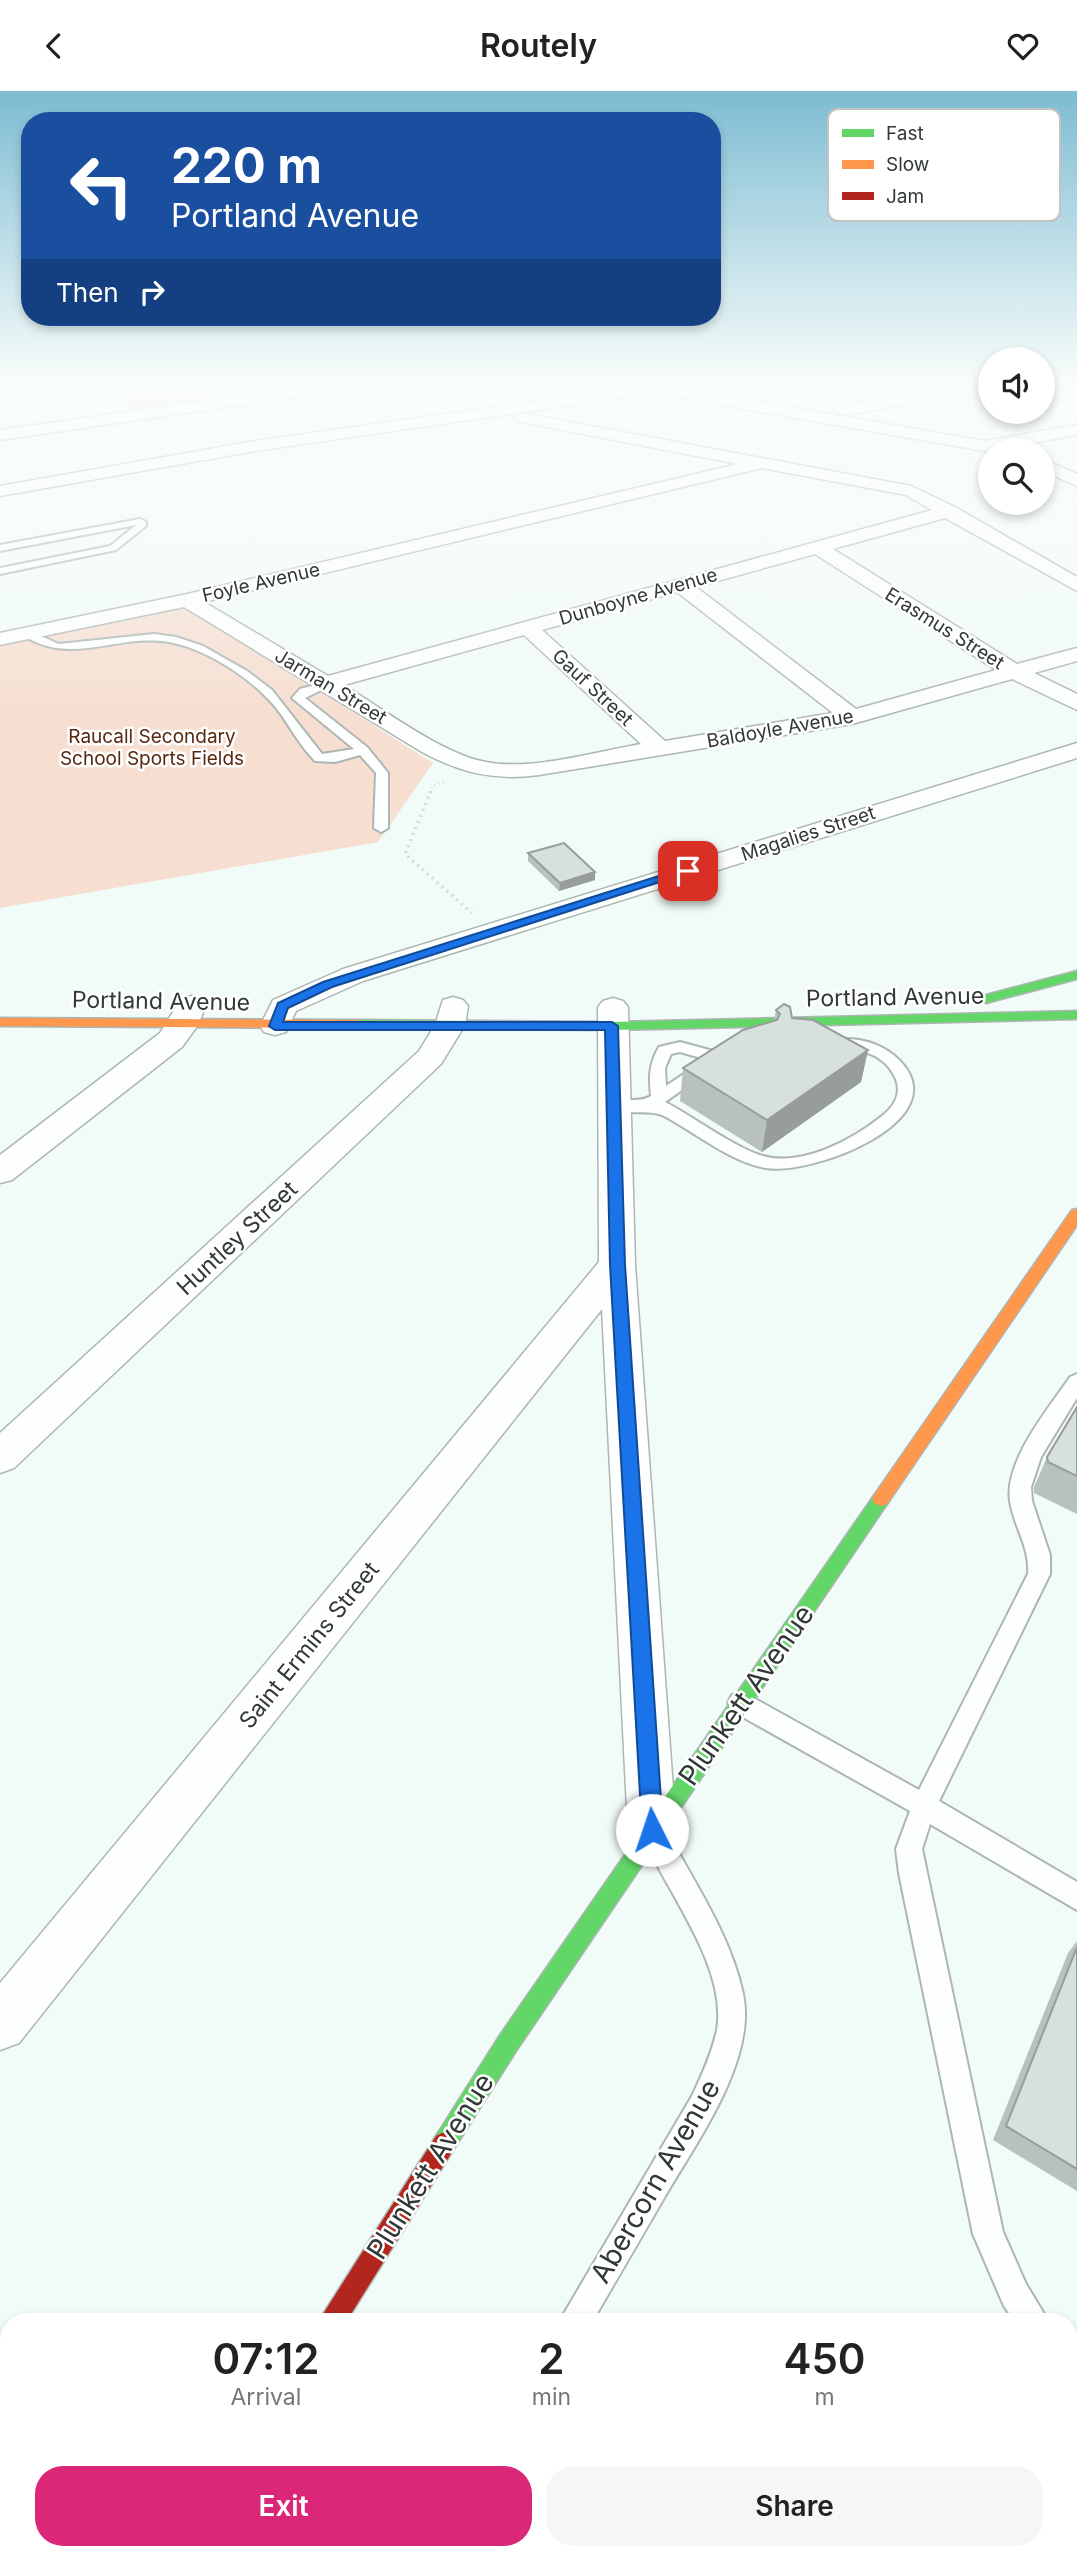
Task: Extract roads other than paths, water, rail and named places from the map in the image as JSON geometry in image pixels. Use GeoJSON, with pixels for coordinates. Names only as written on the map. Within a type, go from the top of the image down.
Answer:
{"type":"FeatureCollection","features":[{"type":"Feature","properties":{"kind":"main road","name":"Portland Avenue"},"geometry":{"type":"LineString","coordinates":[[1051,998],[979,999],[1077,975]]}},
{"type":"Feature","properties":{"kind":"main road","name":"Portland Avenue"},"geometry":{"type":"LineString","coordinates":[[276,1013],[324,1006]]}},
{"type":"Feature","properties":{"kind":"main road","name":"Portland Avenue"},"geometry":{"type":"LineString","coordinates":[[0,1022],[79,1022],[189,1010],[276,1013],[613,1011],[1077,1015]]}},
{"type":"Feature","properties":{"kind":"main road"},"geometry":{"type":"LineString","coordinates":[[0,1028],[79,1022]]}},
{"type":"Feature","properties":{"kind":"main road","name":"Plunkett Avenue"},"geometry":{"type":"LineString","coordinates":[[337,2313],[508,2043],[652,1830],[1074,1222]]}},
{"type":"Feature","properties":{"kind":"street","name":"Foyle Avenue"},"geometry":{"type":"LineString","coordinates":[[0,639],[187,600],[627,495]]}},
{"type":"Feature","properties":{"kind":"street"},"geometry":{"type":"LineString","coordinates":[[912,495],[948,511],[1077,585]]}},
{"type":"Feature","properties":{"kind":"street","name":"Dunboyne Avenue"},"geometry":{"type":"LineString","coordinates":[[327,683],[948,511]]}},
{"type":"Feature","properties":{"kind":"street","name":"Erasmus Street"},"geometry":{"type":"LineString","coordinates":[[816,546],[1013,671],[1077,703]]}},
{"type":"Feature","properties":{"kind":"street"},"geometry":{"type":"LineString","coordinates":[[679,584],[852,717]]}},
{"type":"Feature","properties":{"kind":"street","name":"Jarman Street"},"geometry":{"type":"LineString","coordinates":[[187,600],[430,747],[476,770]]}},
{"type":"Feature","properties":{"kind":"street","name":"Gauf Street"},"geometry":{"type":"LineString","coordinates":[[527,627],[659,748]]}},
{"type":"Feature","properties":{"kind":"street","name":"Baldoyle Avenue"},"geometry":{"type":"LineString","coordinates":[[476,770],[525,771],[852,717],[1077,654]]}},
{"type":"Feature","properties":{"kind":"street","name":"Magalies Street"},"geometry":{"type":"LineString","coordinates":[[276,1013],[327,984],[1077,750]]}},
{"type":"Feature","properties":{"kind":"street"},"geometry":{"type":"LineString","coordinates":[[0,1173],[155,1053],[189,1010]]}},
{"type":"Feature","properties":{"kind":"street","name":"Huntley Street"},"geometry":{"type":"LineString","coordinates":[[0,1457],[430,1057],[452,1011]]}},
{"type":"Feature","properties":{"kind":"street","name":"Abercorn Avenue"},"geometry":{"type":"LineString","coordinates":[[613,1011],[641,1103],[617,1265],[652,1830]]}},
{"type":"Feature","properties":{"kind":"street","name":"Saint Ermins Street"},"geometry":{"type":"LineString","coordinates":[[0,2024],[617,1265]]}},
{"type":"Feature","properties":{"kind":"lane"},"geometry":{"type":"LineString","coordinates":[[0,548],[126,523],[140,521],[143,524],[113,548],[0,571]]}},
{"type":"Feature","properties":{"kind":"lane"},"geometry":{"type":"LineString","coordinates":[[26,633],[37,643],[58,648],[132,638],[172,639],[211,655],[261,686],[277,702],[319,758],[335,758],[363,750]]}},
{"type":"Feature","properties":{"kind":"lane"},"geometry":{"type":"LineString","coordinates":[[327,683],[304,691],[298,698],[363,750],[382,773],[381,828]]}},
{"type":"Feature","properties":{"kind":"lane"},"geometry":{"type":"LineString","coordinates":[[641,1103],[660,1106],[755,1160],[779,1164],[814,1159],[891,1118],[901,1108],[907,1095],[900,1072],[880,1052],[854,1044],[815,1044]]}},
{"type":"Feature","properties":{"kind":"lane"},"geometry":{"type":"LineString","coordinates":[[680,1047],[727,1057],[641,1103],[666,1051],[680,1047]]}},
{"type":"Feature","properties":{"kind":"lane"},"geometry":{"type":"LineString","coordinates":[[1027,2313],[1015,2295],[988,2234],[909,1849],[924,1806],[1039,1574],[1041,1562],[1020,1498],[1021,1472],[1077,1382]]}},
{"type":"Feature","properties":{"kind":"lane"},"geometry":{"type":"LineString","coordinates":[[740,1703],[924,1806],[1077,1897]]}},
{"type":"Feature","properties":{"kind":"lane","name":"Abercorn Avenue"},"geometry":{"type":"LineString","coordinates":[[580,2313],[702,2106],[721,2065],[731,2028],[730,1995],[718,1956],[652,1830]]}},
{"type":"Feature","properties":{"kind":"park label","name":"Raucall Secondary School Sports Fields"},"geometry":{"type":"Point","coordinates":[152,747]}}]}
